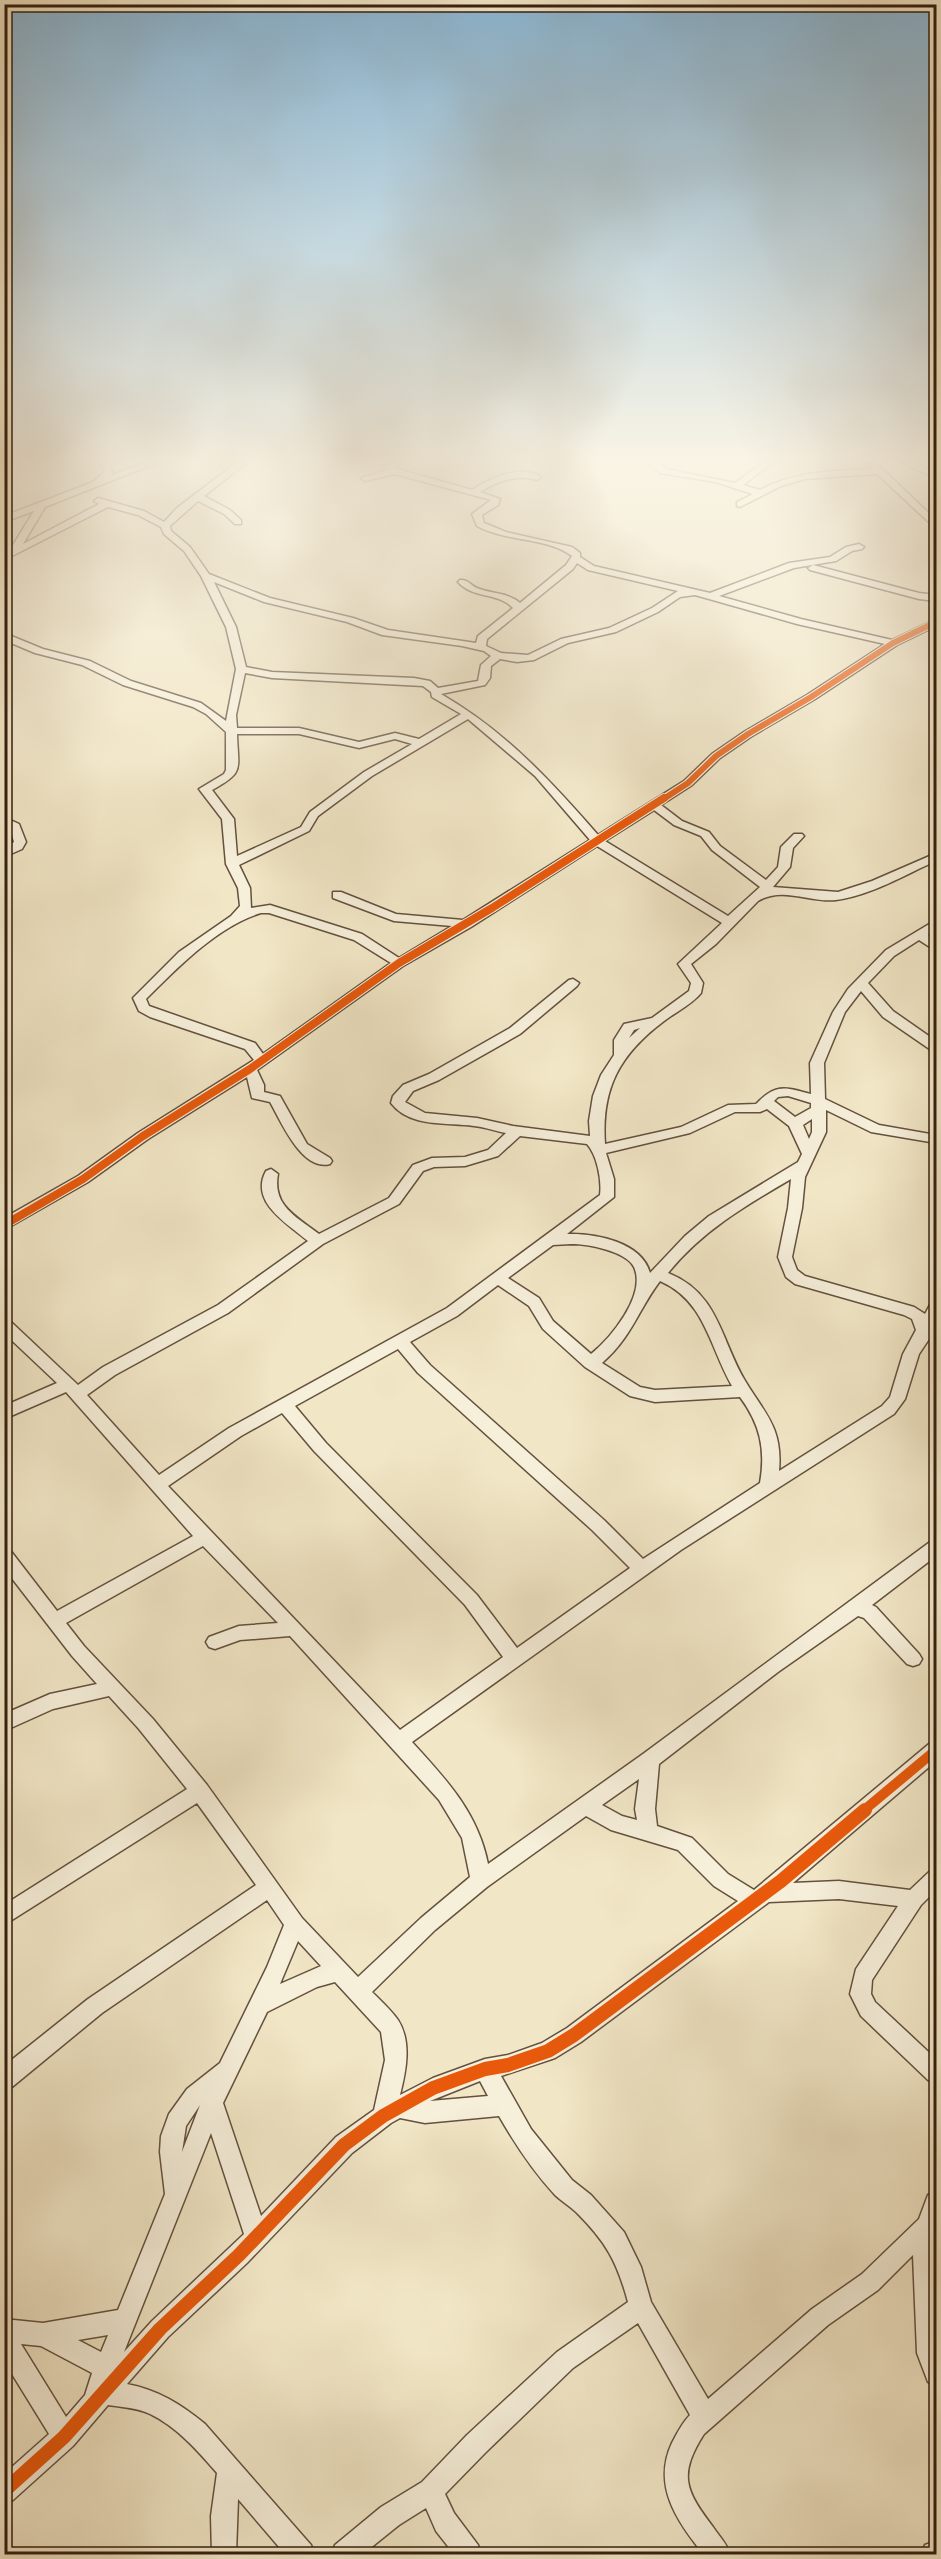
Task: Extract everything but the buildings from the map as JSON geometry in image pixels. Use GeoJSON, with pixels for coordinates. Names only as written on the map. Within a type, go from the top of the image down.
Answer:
{"type":"FeatureCollection","features":[{"type":"Feature","properties":{"kind":"street"},"geometry":{"type":"LineString","coordinates":[[209,582],[228,617],[241,669],[234,700],[231,731],[232,770],[229,776],[205,789],[228,819],[232,864],[246,894],[246,906],[240,915]]}},
{"type":"Feature","properties":{"kind":"street"},"geometry":{"type":"LineString","coordinates":[[222,582],[267,600],[350,620],[386,633],[462,643],[482,643],[550,582]]}},
{"type":"Feature","properties":{"kind":"street"},"geometry":{"type":"LineString","coordinates":[[464,582],[478,591],[512,600],[519,608]]}},
{"type":"Feature","properties":{"kind":"street"},"geometry":{"type":"LineString","coordinates":[[654,582],[800,622],[893,643]]}},
{"type":"Feature","properties":{"kind":"street"},"geometry":{"type":"LineString","coordinates":[[711,596],[742,582]]}},
{"type":"Feature","properties":{"kind":"street"},"geometry":{"type":"LineString","coordinates":[[873,582],[919,596],[936,598]]}},
{"type":"Feature","properties":{"kind":"street"},"geometry":{"type":"LineString","coordinates":[[482,643],[498,656],[531,658],[565,641],[612,630],[639,619],[663,606],[677,594],[696,592]]}},
{"type":"Feature","properties":{"kind":"street"},"geometry":{"type":"LineString","coordinates":[[4,1225],[84,1179],[143,1136],[255,1065],[399,963],[467,924],[687,783],[716,756],[748,734],[811,698],[893,643],[936,622]]}},
{"type":"Feature","properties":{"kind":"street"},"geometry":{"type":"LineString","coordinates":[[4,636],[39,651],[86,663],[127,683],[197,705],[210,712],[231,731],[299,730],[359,745],[395,736],[418,742]]}},
{"type":"Feature","properties":{"kind":"street"},"geometry":{"type":"LineString","coordinates":[[436,690],[481,683],[486,678],[486,665],[498,656]]}},
{"type":"Feature","properties":{"kind":"street"},"geometry":{"type":"LineString","coordinates":[[241,669],[272,675],[426,683],[436,690],[439,698],[469,714],[539,774],[592,844],[610,851],[728,921]]}},
{"type":"Feature","properties":{"kind":"street"},"geometry":{"type":"LineString","coordinates":[[232,864],[305,829],[314,814],[368,774],[418,742],[469,714]]}},
{"type":"Feature","properties":{"kind":"street"},"geometry":{"type":"LineString","coordinates":[[653,804],[678,823],[705,834],[716,848],[735,861],[762,891],[819,897],[837,896],[857,891],[931,863]]}},
{"type":"Feature","properties":{"kind":"street"},"geometry":{"type":"LineString","coordinates":[[4,820],[15,826],[20,842],[18,847],[4,854]]}},
{"type":"Feature","properties":{"kind":"street"},"geometry":{"type":"LineString","coordinates":[[158,1484],[284,1404],[401,1342],[452,1312],[607,1197],[609,1188],[598,1149],[596,1113],[604,1081],[634,1037],[654,1020],[695,993],[697,983],[684,964],[719,935],[728,921],[762,891],[789,862],[787,847],[798,836]]}},
{"type":"Feature","properties":{"kind":"street"},"geometry":{"type":"LineString","coordinates":[[735,861],[777,874]]}},
{"type":"Feature","properties":{"kind":"street"},"geometry":{"type":"LineString","coordinates":[[338,895],[371,905],[394,916],[467,924]]}},
{"type":"Feature","properties":{"kind":"street"},"geometry":{"type":"LineString","coordinates":[[325,1161],[302,1147],[275,1099],[257,1095],[255,1065],[250,1046],[155,1014],[144,1008],[139,998],[183,955],[240,915],[260,909],[270,909],[358,937],[399,963]]}},
{"type":"Feature","properties":{"kind":"street"},"geometry":{"type":"LineString","coordinates":[[925,1333],[918,1316],[909,1311],[868,1297],[800,1280],[791,1273],[785,1257],[798,1177],[819,1132],[817,1063],[839,1011],[884,958],[908,944],[930,943],[936,924]]}},
{"type":"Feature","properties":{"kind":"street"},"geometry":{"type":"LineString","coordinates":[[573,983],[515,1031],[434,1077],[408,1088],[398,1100],[400,1106],[417,1115],[478,1122],[518,1131],[573,1136],[592,1141],[598,1149]]}},
{"type":"Feature","properties":{"kind":"street"},"geometry":{"type":"LineString","coordinates":[[861,983],[888,1014],[936,1047]]}},
{"type":"Feature","properties":{"kind":"street"},"geometry":{"type":"LineString","coordinates":[[598,1149],[669,1135],[733,1108],[760,1108],[774,1093],[782,1091],[876,1129],[936,1139]]}},
{"type":"Feature","properties":{"kind":"street"},"geometry":{"type":"LineString","coordinates":[[766,1102],[796,1124]]}},
{"type":"Feature","properties":{"kind":"street"},"geometry":{"type":"LineString","coordinates":[[806,1159],[796,1124],[797,1120],[818,1105]]}},
{"type":"Feature","properties":{"kind":"street"},"geometry":{"type":"LineString","coordinates":[[4,1413],[72,1389],[223,1309],[318,1241],[394,1202],[418,1168],[432,1163],[465,1161],[493,1153],[518,1131]]}},
{"type":"Feature","properties":{"kind":"street"},"geometry":{"type":"LineString","coordinates":[[591,1363],[619,1337],[639,1299],[657,1274],[696,1233],[806,1159]]}},
{"type":"Feature","properties":{"kind":"street"},"geometry":{"type":"LineString","coordinates":[[271,1174],[269,1184],[276,1207],[318,1241]]}},
{"type":"Feature","properties":{"kind":"street"},"geometry":{"type":"LineString","coordinates":[[550,1240],[588,1238],[609,1244],[636,1259],[644,1276],[639,1299]]}},
{"type":"Feature","properties":{"kind":"street"},"geometry":{"type":"LineString","coordinates":[[657,1274],[678,1282],[695,1296],[706,1312],[743,1391],[753,1402],[769,1433],[774,1461],[768,1484]]}},
{"type":"Feature","properties":{"kind":"street"},"geometry":{"type":"LineString","coordinates":[[499,1279],[534,1302],[548,1325],[591,1363],[621,1385],[647,1395],[743,1391]]}},
{"type":"Feature","properties":{"kind":"street"},"geometry":{"type":"LineString","coordinates":[[399,1741],[589,1605],[643,1570],[675,1545],[768,1484],[879,1417],[894,1404],[911,1354],[925,1333],[936,1307]]}},
{"type":"Feature","properties":{"kind":"street"},"geometry":{"type":"LineString","coordinates":[[4,1324],[72,1389],[205,1538],[399,1741],[460,1811],[477,1850],[480,1881]]}},
{"type":"Feature","properties":{"kind":"street"},"geometry":{"type":"LineString","coordinates":[[401,1342],[424,1369],[598,1525],[643,1570]]}},
{"type":"Feature","properties":{"kind":"street"},"geometry":{"type":"LineString","coordinates":[[284,1404],[320,1448],[471,1599],[514,1658]]}},
{"type":"Feature","properties":{"kind":"street"},"geometry":{"type":"LineString","coordinates":[[54,1620],[205,1538]]}},
{"type":"Feature","properties":{"kind":"street"},"geometry":{"type":"LineString","coordinates":[[358,1990],[428,1924],[480,1881],[650,1760],[936,1547]]}},
{"type":"Feature","properties":{"kind":"street"},"geometry":{"type":"LineString","coordinates":[[7,1562],[84,1660],[146,1725],[200,1791],[295,1924],[390,2026],[396,2043],[398,2061],[392,2112]]}},
{"type":"Feature","properties":{"kind":"street"},"geometry":{"type":"LineString","coordinates":[[855,1608],[870,1612],[913,1659]]}},
{"type":"Feature","properties":{"kind":"street"},"geometry":{"type":"LineString","coordinates":[[216,1642],[239,1633],[293,1629]]}},
{"type":"Feature","properties":{"kind":"street"},"geometry":{"type":"LineString","coordinates":[[4,1723],[50,1702],[111,1688]]}},
{"type":"Feature","properties":{"kind":"street"},"geometry":{"type":"LineString","coordinates":[[4,2491],[64,2437],[160,2328],[256,2236],[344,2145],[392,2112],[433,2088],[485,2069],[508,2065],[548,2051],[565,2041],[760,1897],[936,1750]]}},
{"type":"Feature","properties":{"kind":"street"},"geometry":{"type":"LineString","coordinates":[[648,1831],[645,1809],[650,1760]]}},
{"type":"Feature","properties":{"kind":"street"},"geometry":{"type":"LineString","coordinates":[[4,1916],[200,1791]]}},
{"type":"Feature","properties":{"kind":"street"},"geometry":{"type":"LineString","coordinates":[[584,1805],[618,1824],[648,1831],[685,1844],[721,1880],[760,1897],[839,1890],[914,1899]]}},
{"type":"Feature","properties":{"kind":"street"},"geometry":{"type":"LineString","coordinates":[[936,1878],[914,1899],[863,1976],[860,1994],[862,2002],[875,2017],[936,2073]]}},
{"type":"Feature","properties":{"kind":"street"},"geometry":{"type":"LineString","coordinates":[[4,2080],[95,2006],[270,1887]]}},
{"type":"Feature","properties":{"kind":"street"},"geometry":{"type":"LineString","coordinates":[[96,2400],[124,2319],[212,2103],[276,1971],[295,1924]]}},
{"type":"Feature","properties":{"kind":"street"},"geometry":{"type":"LineString","coordinates":[[258,2005],[313,1978],[340,1971]]}},
{"type":"Feature","properties":{"kind":"street"},"geometry":{"type":"LineString","coordinates":[[485,2069],[523,2137],[551,2173],[616,2240],[630,2268],[641,2307],[705,2417]]}},
{"type":"Feature","properties":{"kind":"street"},"geometry":{"type":"LineString","coordinates":[[175,2192],[170,2160],[171,2135],[190,2099],[226,2071]]}},
{"type":"Feature","properties":{"kind":"street"},"geometry":{"type":"LineString","coordinates":[[212,2103],[256,2236]]}},
{"type":"Feature","properties":{"kind":"street"},"geometry":{"type":"LineString","coordinates":[[392,2112],[425,2112],[504,2105]]}},
{"type":"Feature","properties":{"kind":"street"},"geometry":{"type":"LineString","coordinates":[[936,2203],[923,2245],[927,2338],[930,2363],[936,2374]]}},
{"type":"Feature","properties":{"kind":"street"},"geometry":{"type":"LineString","coordinates":[[718,2554],[702,2534],[684,2502],[675,2475],[682,2449],[696,2426],[820,2317],[870,2282],[927,2226]]}},
{"type":"Feature","properties":{"kind":"street"},"geometry":{"type":"LineString","coordinates":[[345,2554],[390,2516],[430,2491],[565,2360],[641,2307]]}},
{"type":"Feature","properties":{"kind":"street"},"geometry":{"type":"LineString","coordinates":[[4,2331],[43,2335],[124,2319]]}},
{"type":"Feature","properties":{"kind":"street"},"geometry":{"type":"LineString","coordinates":[[43,2335],[106,2367]]}},
{"type":"Feature","properties":{"kind":"street"},"geometry":{"type":"LineString","coordinates":[[4,2338],[64,2437]]}},
{"type":"Feature","properties":{"kind":"street"},"geometry":{"type":"LineString","coordinates":[[96,2400],[156,2404],[194,2429],[257,2507],[302,2554]]}},
{"type":"Feature","properties":{"kind":"street"},"geometry":{"type":"LineString","coordinates":[[224,2554],[223,2516],[229,2471]]}},
{"type":"Feature","properties":{"kind":"street"},"geometry":{"type":"LineString","coordinates":[[430,2491],[445,2522],[469,2554]]}},
{"type":"Feature","properties":{"kind":"cycle path"},"geometry":{"type":"LineString","coordinates":[[4,1225],[83,1179],[143,1136],[250,1069],[399,963],[492,908],[688,783],[716,756],[748,734],[811,697],[893,643],[936,622]]}},
{"type":"Feature","properties":{"kind":"cycle path"},"geometry":{"type":"LineString","coordinates":[[4,2491],[64,2437],[160,2329],[239,2255],[344,2145],[383,2116],[433,2088],[485,2069],[508,2065],[548,2051],[574,2035],[781,1881],[936,1750]]}}]}
